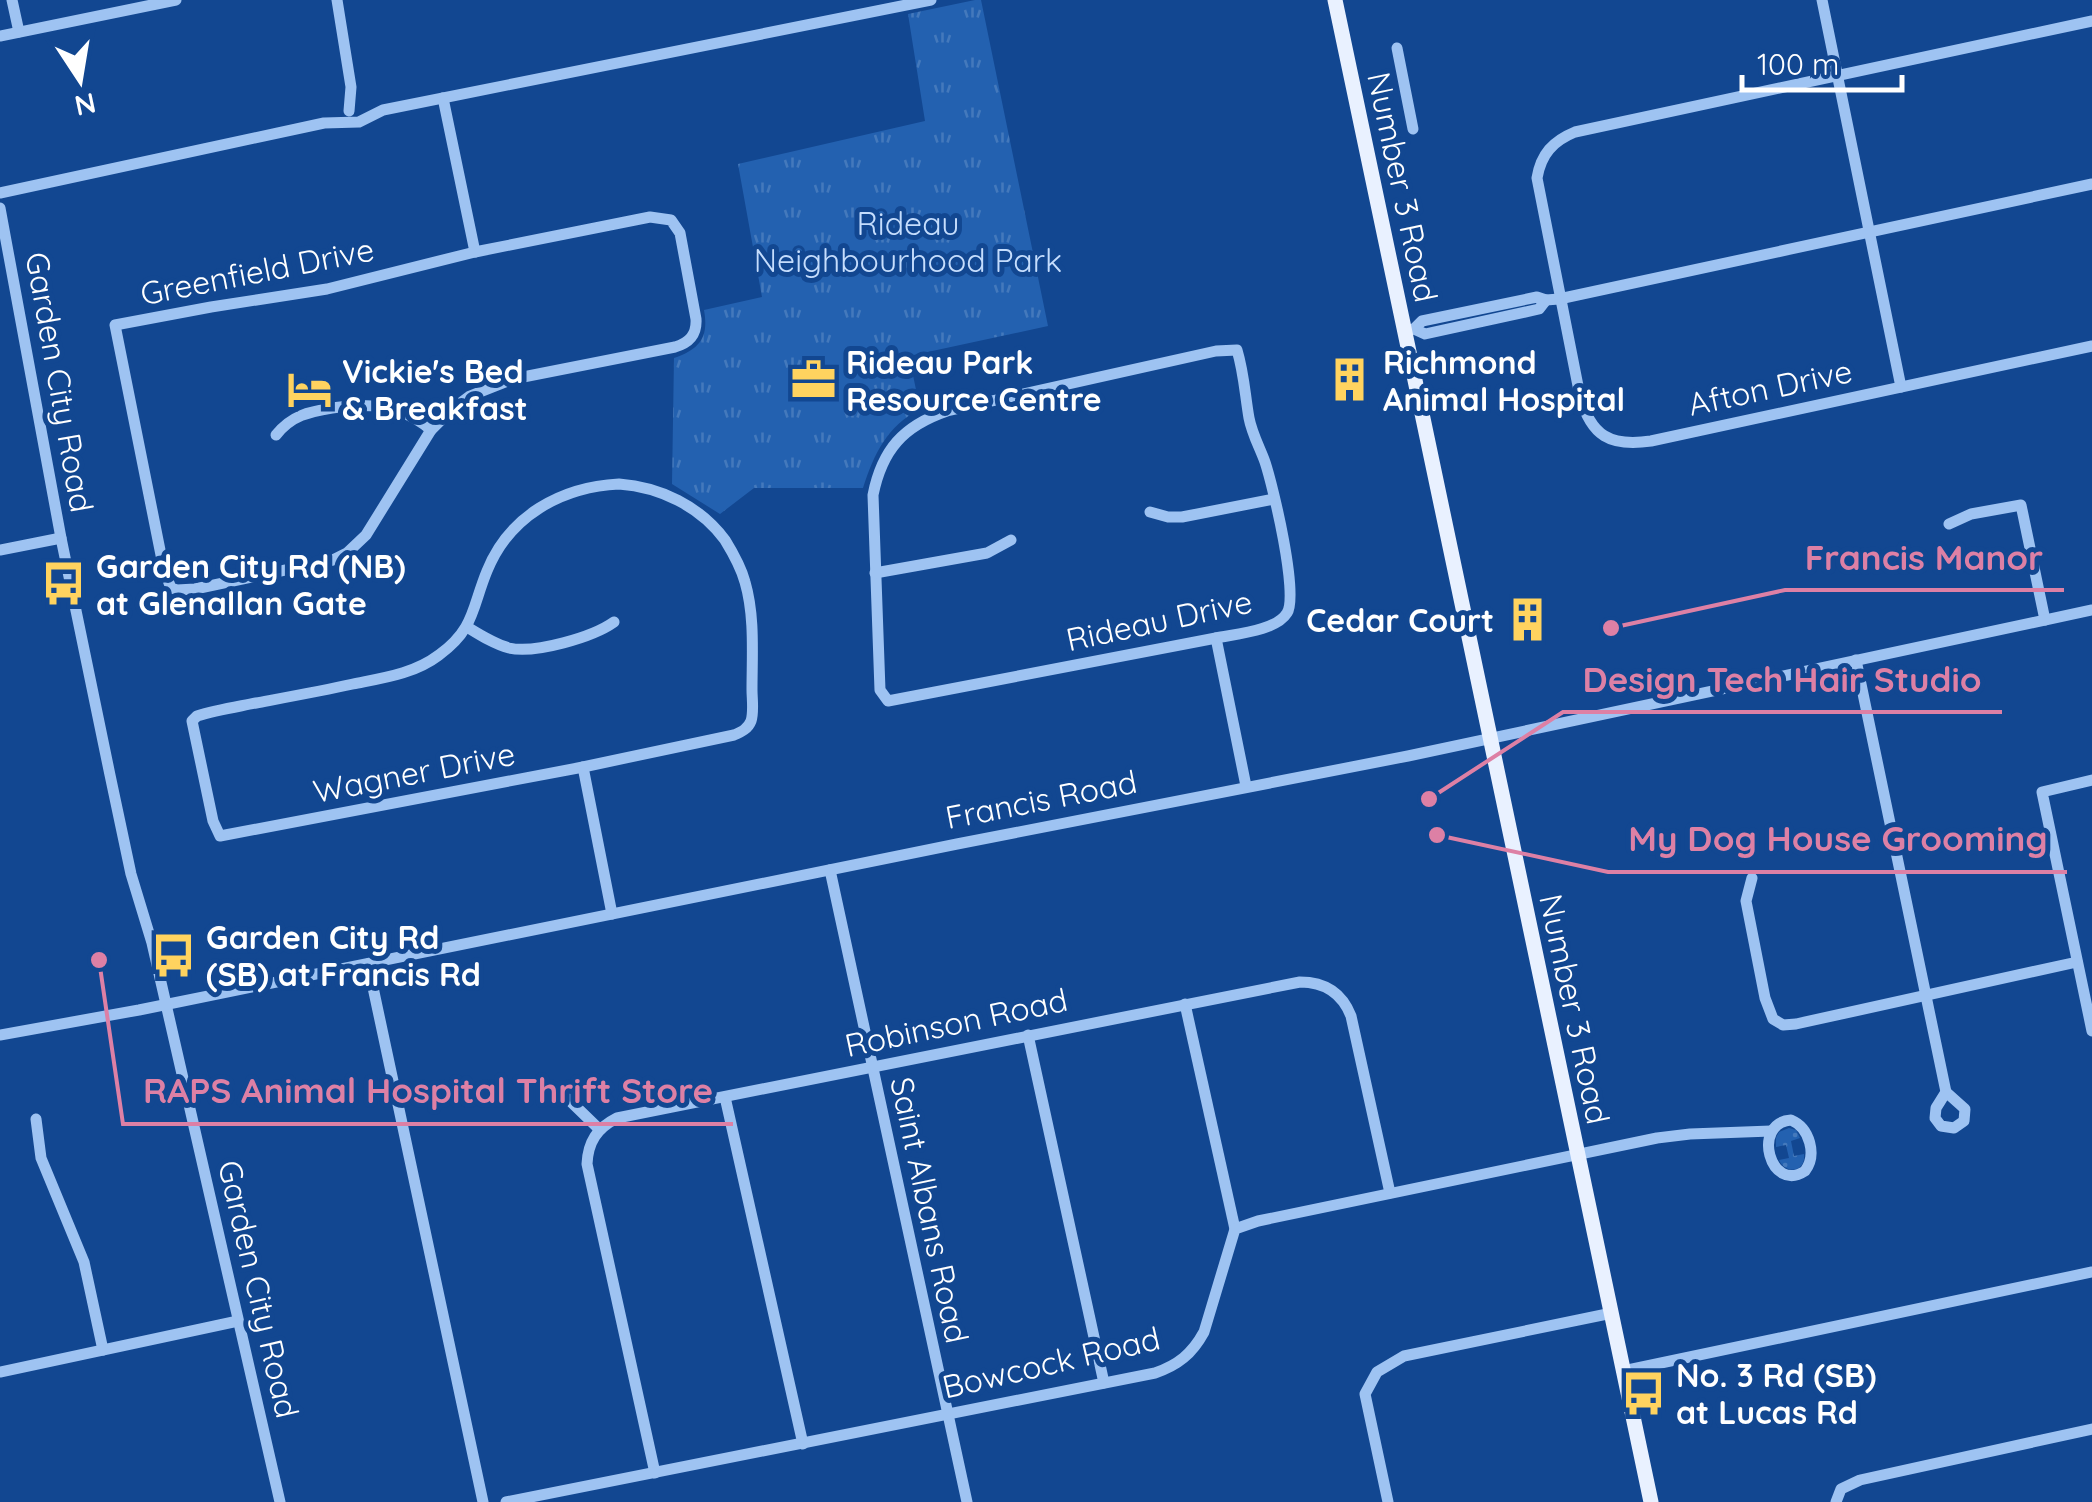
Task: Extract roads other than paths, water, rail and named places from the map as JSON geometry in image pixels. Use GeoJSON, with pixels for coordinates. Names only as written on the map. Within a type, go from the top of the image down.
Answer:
{"type":"FeatureCollection","features":[{"type":"Feature","properties":{"kind":"main road","name":"Number 3 Road"},"geometry":{"type":"LineString","coordinates":[[1335,0],[1410,330],[1491,739],[1651,1502]]}},
{"type":"Feature","properties":{"kind":"street"},"geometry":{"type":"LineString","coordinates":[[12,0],[19,32]]}},
{"type":"Feature","properties":{"kind":"street"},"geometry":{"type":"LineString","coordinates":[[0,36],[176,0]]}},
{"type":"Feature","properties":{"kind":"street"},"geometry":{"type":"LineString","coordinates":[[336,0],[357,113]]}},
{"type":"Feature","properties":{"kind":"street"},"geometry":{"type":"LineString","coordinates":[[0,192],[357,113],[931,0]]}},
{"type":"Feature","properties":{"kind":"street"},"geometry":{"type":"LineString","coordinates":[[1822,0],[1901,387]]}},
{"type":"Feature","properties":{"kind":"street"},"geometry":{"type":"LineString","coordinates":[[1553,299],[1537,178],[1543,158],[1554,143],[1568,135],[2092,21]]}},
{"type":"Feature","properties":{"kind":"street"},"geometry":{"type":"LineString","coordinates":[[1396,48],[1414,129]]}},
{"type":"Feature","properties":{"kind":"street"},"geometry":{"type":"LineString","coordinates":[[443,98],[476,252]]}},
{"type":"Feature","properties":{"kind":"street"},"geometry":{"type":"LineString","coordinates":[[1410,330],[1425,334],[1445,330],[1539,309],[1553,299],[2092,184]]}},
{"type":"Feature","properties":{"kind":"street","name":"Garden City Road"},"geometry":{"type":"LineString","coordinates":[[0,208],[61,538],[131,874],[152,942],[280,1502]]}},
{"type":"Feature","properties":{"kind":"street","name":"Greenfield Drive"},"geometry":{"type":"LineString","coordinates":[[650,217],[671,220],[680,233],[696,329],[690,340],[675,347],[496,384],[459,404],[432,430],[366,535],[347,553],[326,562],[196,589],[171,588],[164,570],[116,326],[327,289],[476,252],[650,217]]}},
{"type":"Feature","properties":{"kind":"street","name":"Afton Drive"},"geometry":{"type":"LineString","coordinates":[[1553,299],[1584,409],[1599,433],[1618,442],[1651,441],[2092,346]]}},
{"type":"Feature","properties":{"kind":"street","name":"Rideau Drive"},"geometry":{"type":"LineString","coordinates":[[1238,350],[1249,419],[1274,499],[1292,598],[1289,611],[1276,624],[888,702],[880,690],[873,495],[877,477],[896,440],[932,416],[1216,351],[1238,350]]}},
{"type":"Feature","properties":{"kind":"street"},"geometry":{"type":"LineString","coordinates":[[276,434],[303,414],[364,404],[394,409],[432,430]]}},
{"type":"Feature","properties":{"kind":"street","name":"Wagner Drive"},"geometry":{"type":"LineString","coordinates":[[619,484],[651,489],[698,512],[722,536],[744,576],[752,633],[752,716],[747,727],[734,736],[220,836],[192,721],[204,714],[406,672],[437,658],[467,627],[498,549],[540,507],[562,495],[592,487],[619,484]]}},
{"type":"Feature","properties":{"kind":"street"},"geometry":{"type":"LineString","coordinates":[[1150,512],[1182,517],[1274,499]]}},
{"type":"Feature","properties":{"kind":"street"},"geometry":{"type":"LineString","coordinates":[[1949,524],[1970,514],[2021,506],[2045,620]]}},
{"type":"Feature","properties":{"kind":"street"},"geometry":{"type":"LineString","coordinates":[[0,550],[61,538]]}},
{"type":"Feature","properties":{"kind":"street"},"geometry":{"type":"LineString","coordinates":[[875,573],[987,553],[1011,540]]}},
{"type":"Feature","properties":{"kind":"street","name":"Francis Road"},"geometry":{"type":"LineString","coordinates":[[0,1035],[1491,739],[2092,610]]}},
{"type":"Feature","properties":{"kind":"street"},"geometry":{"type":"LineString","coordinates":[[467,627],[520,650],[587,637],[614,622]]}},
{"type":"Feature","properties":{"kind":"street"},"geometry":{"type":"LineString","coordinates":[[1216,638],[1246,786]]}},
{"type":"Feature","properties":{"kind":"street"},"geometry":{"type":"LineString","coordinates":[[1856,660],[1946,1092]]}},
{"type":"Feature","properties":{"kind":"street"},"geometry":{"type":"LineString","coordinates":[[582,767],[612,914]]}},
{"type":"Feature","properties":{"kind":"street"},"geometry":{"type":"LineString","coordinates":[[2092,780],[2042,792],[2092,1031]]}},
{"type":"Feature","properties":{"kind":"street","name":"Saint Albans Road"},"geometry":{"type":"LineString","coordinates":[[830,870],[967,1502]]}},
{"type":"Feature","properties":{"kind":"street"},"geometry":{"type":"LineString","coordinates":[[1752,878],[1746,899],[1768,1009],[1775,1021],[1783,1025],[2077,962]]}},
{"type":"Feature","properties":{"kind":"street"},"geometry":{"type":"LineString","coordinates":[[368,964],[483,1502]]}},
{"type":"Feature","properties":{"kind":"street","name":"Robinson Road"},"geometry":{"type":"LineString","coordinates":[[596,1134],[617,1118],[1300,982],[1322,984],[1338,994],[1351,1016],[1390,1193]]}},
{"type":"Feature","properties":{"kind":"street"},"geometry":{"type":"LineString","coordinates":[[1185,1004],[1235,1229],[1668,1136],[1771,1131],[1788,1120],[1803,1127],[1812,1159],[1802,1174],[1788,1177],[1777,1170],[1769,1142],[1771,1131]]}},
{"type":"Feature","properties":{"kind":"street"},"geometry":{"type":"LineString","coordinates":[[1028,1035],[1104,1383]]}},
{"type":"Feature","properties":{"kind":"street"},"geometry":{"type":"LineString","coordinates":[[566,1097],[596,1134],[588,1146],[587,1164],[655,1473]]}},
{"type":"Feature","properties":{"kind":"street"},"geometry":{"type":"LineString","coordinates":[[725,1097],[803,1444]]}},
{"type":"Feature","properties":{"kind":"street"},"geometry":{"type":"LineString","coordinates":[[36,1119],[40,1158],[84,1262],[103,1350]]}},
{"type":"Feature","properties":{"kind":"street","name":"Bowcock Road"},"geometry":{"type":"LineString","coordinates":[[506,1502],[1168,1368],[1191,1352],[1204,1332],[1235,1229]]}},
{"type":"Feature","properties":{"kind":"street"},"geometry":{"type":"LineString","coordinates":[[1624,1371],[2092,1272]]}},
{"type":"Feature","properties":{"kind":"street"},"geometry":{"type":"LineString","coordinates":[[1388,1502],[1365,1394],[1377,1372],[1404,1356],[1612,1313]]}},
{"type":"Feature","properties":{"kind":"street"},"geometry":{"type":"LineString","coordinates":[[0,1372],[238,1321]]}},
{"type":"Feature","properties":{"kind":"street"},"geometry":{"type":"LineString","coordinates":[[1836,1502],[1844,1486],[1860,1480],[2092,1430]]}},
{"type":"Feature","properties":{"kind":"place","name":"Rideau Park Resource Centre"},"geometry":{"type":"Point","coordinates":[813,380]}},
{"type":"Feature","properties":{"kind":"place","name":"Richmond Animal Hospital"},"geometry":{"type":"Point","coordinates":[1350,380]}},
{"type":"Feature","properties":{"kind":"place","name":"Vickie's Bed & Breakfast"},"geometry":{"type":"Point","coordinates":[309,389]}},
{"type":"Feature","properties":{"kind":"place","name":"Garden City Rd (NB) at Glenallan Gate"},"geometry":{"type":"Point","coordinates":[63,584]}},
{"type":"Feature","properties":{"kind":"place","name":"Cedar Court"},"geometry":{"type":"Point","coordinates":[1527,620]}},
{"type":"Feature","properties":{"kind":"place","name":"Francis Manor"},"geometry":{"type":"Point","coordinates":[1611,628]}},
{"type":"Feature","properties":{"kind":"place","name":"Design Tech Hair Studio"},"geometry":{"type":"Point","coordinates":[1429,799]}},
{"type":"Feature","properties":{"kind":"place","name":"My Dog House Grooming"},"geometry":{"type":"Point","coordinates":[1437,835]}},
{"type":"Feature","properties":{"kind":"place","name":"Garden City Rd (SB) at Francis Rd"},"geometry":{"type":"Point","coordinates":[173,955]}},
{"type":"Feature","properties":{"kind":"place","name":"RAPS Animal Hospital Thrift Store"},"geometry":{"type":"Point","coordinates":[99,960]}},
{"type":"Feature","properties":{"kind":"place","name":"No. 3 Rd (SB) at Lucas Rd"},"geometry":{"type":"Point","coordinates":[1643,1393]}},
{"type":"Feature","properties":{"kind":"park label","name":"Rideau Neighbourhood Park"},"geometry":{"type":"Point","coordinates":[908,242]}}]}
